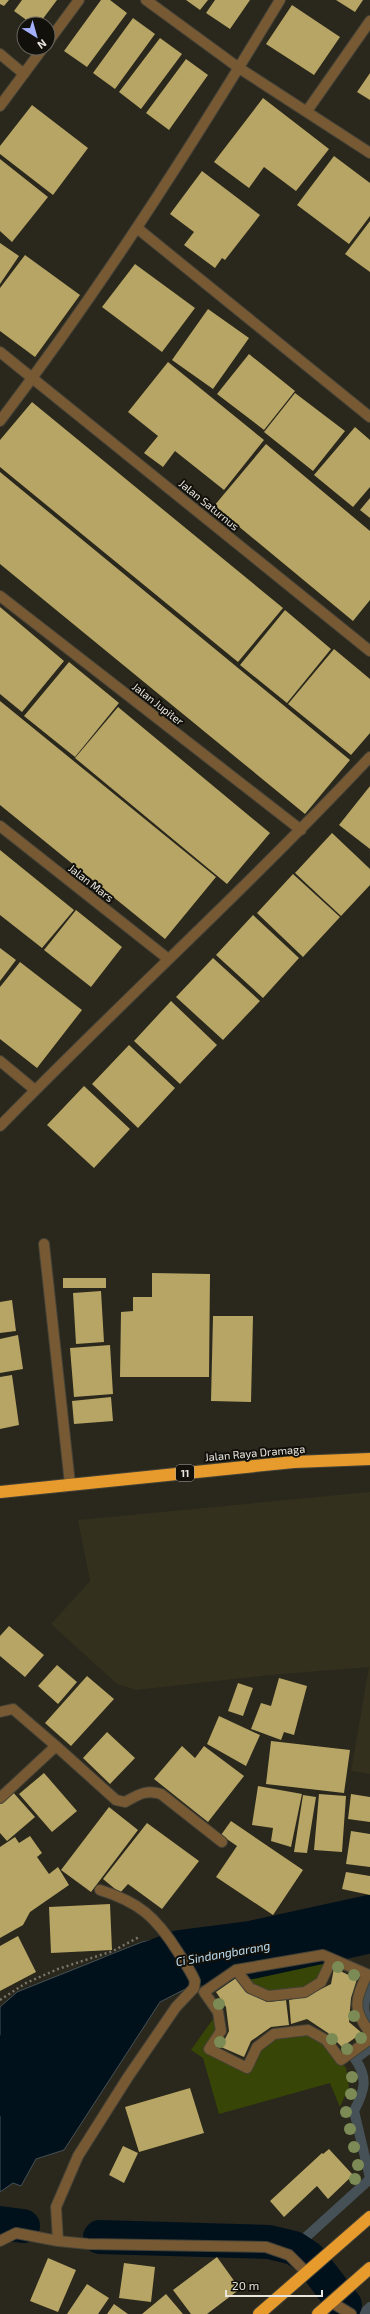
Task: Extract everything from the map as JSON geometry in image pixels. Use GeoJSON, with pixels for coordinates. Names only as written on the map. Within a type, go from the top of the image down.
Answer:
{"type":"FeatureCollection","features":[{"type":"Feature","properties":{"kind":"highway","name":"Jalan Raya Dramaga"},"geometry":{"type":"LineString","coordinates":[[0,1492],[294,1462],[370,1459]]}},
{"type":"Feature","properties":{"kind":"highway"},"geometry":{"type":"LineString","coordinates":[[259,2314],[335,2250],[370,2217]]}},
{"type":"Feature","properties":{"kind":"highway"},"geometry":{"type":"LineString","coordinates":[[318,2314],[370,2268]]}},
{"type":"Feature","properties":{"kind":"street"},"geometry":{"type":"LineString","coordinates":[[56,31],[79,0]]}},
{"type":"Feature","properties":{"kind":"street"},"geometry":{"type":"LineString","coordinates":[[146,0],[239,68],[370,153]]}},
{"type":"Feature","properties":{"kind":"street"},"geometry":{"type":"LineString","coordinates":[[0,421],[33,378],[137,228],[239,68],[280,0]]}},
{"type":"Feature","properties":{"kind":"street"},"geometry":{"type":"LineString","coordinates":[[307,111],[370,21]]}},
{"type":"Feature","properties":{"kind":"street"},"geometry":{"type":"LineString","coordinates":[[0,54],[24,74]]}},
{"type":"Feature","properties":{"kind":"street"},"geometry":{"type":"LineString","coordinates":[[0,106],[38,56]]}},
{"type":"Feature","properties":{"kind":"street"},"geometry":{"type":"LineString","coordinates":[[137,228],[370,417]]}},
{"type":"Feature","properties":{"kind":"street","name":"Jalan Saturnus"},"geometry":{"type":"LineString","coordinates":[[0,352],[370,650]]}},
{"type":"Feature","properties":{"kind":"street","name":"Jalan Jupiter"},"geometry":{"type":"LineString","coordinates":[[0,596],[301,830]]}},
{"type":"Feature","properties":{"kind":"street"},"geometry":{"type":"LineString","coordinates":[[0,1126],[167,958],[301,830],[370,757]]}},
{"type":"Feature","properties":{"kind":"street","name":"Jalan Mars"},"geometry":{"type":"LineString","coordinates":[[0,826],[167,958]]}},
{"type":"Feature","properties":{"kind":"street"},"geometry":{"type":"LineString","coordinates":[[0,1061],[35,1090]]}},
{"type":"Feature","properties":{"kind":"street"},"geometry":{"type":"LineString","coordinates":[[44,1244],[70,1484]]}},
{"type":"Feature","properties":{"kind":"street"},"geometry":{"type":"LineString","coordinates":[[0,1712],[13,1709],[116,1800],[125,1802],[143,1792],[151,1790],[160,1794],[222,1842]]}},
{"type":"Feature","properties":{"kind":"street"},"geometry":{"type":"LineString","coordinates":[[0,1798],[56,1746]]}},
{"type":"Feature","properties":{"kind":"street"},"geometry":{"type":"LineString","coordinates":[[58,2241],[56,2207],[78,2156],[171,2013],[194,1988],[196,1981],[163,1930],[140,1907],[119,1896],[100,1890]]}},
{"type":"Feature","properties":{"kind":"street"},"geometry":{"type":"LineString","coordinates":[[204,1992],[236,1970],[322,1955],[367,1974],[357,1996],[358,2015],[370,2033]]}},
{"type":"Feature","properties":{"kind":"street"},"geometry":{"type":"LineString","coordinates":[[236,1970],[250,1988],[258,1994],[268,1996],[305,1992],[314,1989],[321,1982],[332,1959]]}},
{"type":"Feature","properties":{"kind":"street"},"geometry":{"type":"LineString","coordinates":[[194,1988],[204,1992],[218,2012],[222,2031],[209,2049],[247,2068],[257,2048],[274,2034],[308,2030],[326,2040],[341,2060],[370,2039]]}},
{"type":"Feature","properties":{"kind":"street"},"geometry":{"type":"LineString","coordinates":[[0,2241],[16,2233],[58,2241],[266,2247],[289,2255],[308,2272]]}},
{"type":"Feature","properties":{"kind":"street"},"geometry":{"type":"LineString","coordinates":[[333,2301],[351,2314]]}},
{"type":"Feature","properties":{"kind":"path"},"geometry":{"type":"LineString","coordinates":[[0,2000],[26,1983],[58,1969],[113,1951],[163,1930]]}},
{"type":"Feature","properties":{"kind":"shaded area"},"geometry":{"type":"Polygon","coordinates":[[[370,1492],[370,1774],[351,1771],[369,1667],[270,1675],[136,1690],[117,1684],[51,1624],[90,1581],[78,1520],[370,1492]]]}},
{"type":"Feature","properties":{"kind":"green space"},"geometry":{"type":"Polygon","coordinates":[[[332,1959],[320,1982],[305,1992],[268,1996],[240,1974],[332,1959]]]}},
{"type":"Feature","properties":{"kind":"green space"},"geometry":{"type":"Polygon","coordinates":[[[218,2012],[221,2031],[209,2050],[248,2068],[257,2048],[274,2035],[308,2031],[325,2040],[346,2068],[349,2087],[340,2107],[330,2083],[219,2114],[203,2058],[191,2050],[218,2012]]]}},
{"type":"Feature","properties":{"kind":"water"},"geometry":{"type":"Polygon","coordinates":[[[370,1908],[370,1944],[195,1973],[178,1938],[370,1908]]]}},
{"type":"Feature","properties":{"kind":"water"},"geometry":{"type":"Polygon","coordinates":[[[162,1938],[191,1986],[160,2002],[64,2150],[36,2159],[21,2186],[13,2183],[0,2192],[0,2007],[17,1992],[142,1942],[162,1938]]]}},
{"type":"Feature","properties":{"kind":"building"},"geometry":{"type":"Polygon","coordinates":[[[0,0],[9,0],[4,6],[0,4],[0,0]]]}},
{"type":"Feature","properties":{"kind":"building"},"geometry":{"type":"Polygon","coordinates":[[[22,0],[57,0],[45,16],[21,16],[14,11],[22,0]]]}},
{"type":"Feature","properties":{"kind":"building"},"geometry":{"type":"Polygon","coordinates":[[[101,0],[110,0],[127,13],[87,67],[64,51],[101,0]]]}},
{"type":"Feature","properties":{"kind":"building"},"geometry":{"type":"Polygon","coordinates":[[[186,0],[208,0],[200,10],[186,0]]]}},
{"type":"Feature","properties":{"kind":"building"},"geometry":{"type":"Polygon","coordinates":[[[215,0],[250,0],[230,29],[206,13],[215,0]]]}},
{"type":"Feature","properties":{"kind":"building"},"geometry":{"type":"Polygon","coordinates":[[[336,0],[363,0],[355,12],[336,0]]]}},
{"type":"Feature","properties":{"kind":"building"},"geometry":{"type":"Polygon","coordinates":[[[292,5],[340,37],[314,75],[266,44],[292,5]]]}},
{"type":"Feature","properties":{"kind":"building"},"geometry":{"type":"Polygon","coordinates":[[[133,18],[155,34],[115,89],[93,73],[133,18]]]}},
{"type":"Feature","properties":{"kind":"building"},"geometry":{"type":"Polygon","coordinates":[[[160,38],[182,54],[141,109],[119,92],[160,38]]]}},
{"type":"Feature","properties":{"kind":"building"},"geometry":{"type":"Polygon","coordinates":[[[186,59],[208,75],[169,130],[146,113],[186,59]]]}},
{"type":"Feature","properties":{"kind":"building"},"geometry":{"type":"Polygon","coordinates":[[[370,73],[370,100],[357,92],[370,73]]]}},
{"type":"Feature","properties":{"kind":"building"},"geometry":{"type":"Polygon","coordinates":[[[263,98],[329,149],[296,191],[264,167],[249,188],[214,162],[263,98]]]}},
{"type":"Feature","properties":{"kind":"building"},"geometry":{"type":"Polygon","coordinates":[[[32,105],[88,148],[53,195],[0,154],[0,146],[32,105]]]}},
{"type":"Feature","properties":{"kind":"building"},"geometry":{"type":"Polygon","coordinates":[[[334,156],[370,183],[370,216],[349,244],[297,205],[334,156]]]}},
{"type":"Feature","properties":{"kind":"building"},"geometry":{"type":"Polygon","coordinates":[[[0,159],[48,197],[12,242],[0,231],[0,159]]]}},
{"type":"Feature","properties":{"kind":"building"},"geometry":{"type":"Polygon","coordinates":[[[202,171],[260,215],[225,260],[222,258],[215,268],[184,245],[194,232],[170,214],[202,171]]]}},
{"type":"Feature","properties":{"kind":"building"},"geometry":{"type":"Polygon","coordinates":[[[370,221],[370,272],[345,254],[370,221]]]}},
{"type":"Feature","properties":{"kind":"building"},"geometry":{"type":"Polygon","coordinates":[[[0,243],[19,256],[0,284],[0,243]]]}},
{"type":"Feature","properties":{"kind":"building"},"geometry":{"type":"Polygon","coordinates":[[[25,255],[80,295],[35,357],[0,331],[0,288],[25,255]]]}},
{"type":"Feature","properties":{"kind":"building"},"geometry":{"type":"Polygon","coordinates":[[[135,264],[195,308],[162,352],[102,307],[135,264]]]}},
{"type":"Feature","properties":{"kind":"building"},"geometry":{"type":"Polygon","coordinates":[[[208,309],[249,338],[213,389],[172,360],[208,309]]]}},
{"type":"Feature","properties":{"kind":"building"},"geometry":{"type":"Polygon","coordinates":[[[249,354],[295,391],[264,430],[217,394],[249,354]]]}},
{"type":"Feature","properties":{"kind":"building"},"geometry":{"type":"Polygon","coordinates":[[[168,362],[264,440],[224,490],[175,451],[163,467],[144,453],[158,436],[128,412],[168,362]]]}},
{"type":"Feature","properties":{"kind":"building"},"geometry":{"type":"Polygon","coordinates":[[[295,393],[345,431],[313,471],[264,432],[295,393]]]}},
{"type":"Feature","properties":{"kind":"building"},"geometry":{"type":"Polygon","coordinates":[[[32,402],[283,608],[238,662],[0,467],[0,440],[32,402]]]}},
{"type":"Feature","properties":{"kind":"building"},"geometry":{"type":"Polygon","coordinates":[[[355,427],[370,440],[370,487],[353,507],[314,475],[355,427]]]}},
{"type":"Feature","properties":{"kind":"building"},"geometry":{"type":"Polygon","coordinates":[[[266,444],[370,531],[370,600],[353,621],[214,506],[266,444]]]}},
{"type":"Feature","properties":{"kind":"building"},"geometry":{"type":"Polygon","coordinates":[[[0,472],[350,760],[305,814],[0,564],[0,472]]]}},
{"type":"Feature","properties":{"kind":"building"},"geometry":{"type":"Polygon","coordinates":[[[370,498],[370,518],[360,510],[370,498]]]}},
{"type":"Feature","properties":{"kind":"building"},"geometry":{"type":"Polygon","coordinates":[[[0,607],[64,661],[22,712],[0,694],[0,607]]]}},
{"type":"Feature","properties":{"kind":"building"},"geometry":{"type":"Polygon","coordinates":[[[285,610],[331,649],[287,703],[240,665],[285,610]]]}},
{"type":"Feature","properties":{"kind":"building"},"geometry":{"type":"Polygon","coordinates":[[[334,649],[370,679],[370,733],[351,755],[288,704],[334,649]]]}},
{"type":"Feature","properties":{"kind":"building"},"geometry":{"type":"Polygon","coordinates":[[[69,662],[119,703],[75,757],[24,716],[69,662]]]}},
{"type":"Feature","properties":{"kind":"building"},"geometry":{"type":"Polygon","coordinates":[[[0,701],[216,877],[165,939],[0,805],[0,701]]]}},
{"type":"Feature","properties":{"kind":"building"},"geometry":{"type":"Polygon","coordinates":[[[118,707],[270,833],[227,884],[75,758],[118,707]]]}},
{"type":"Feature","properties":{"kind":"building"},"geometry":{"type":"Polygon","coordinates":[[[370,786],[370,849],[339,825],[370,786]]]}},
{"type":"Feature","properties":{"kind":"building"},"geometry":{"type":"Polygon","coordinates":[[[332,833],[370,869],[370,885],[341,916],[295,873],[332,833]]]}},
{"type":"Feature","properties":{"kind":"building"},"geometry":{"type":"Polygon","coordinates":[[[0,850],[74,910],[42,948],[0,915],[0,850]]]}},
{"type":"Feature","properties":{"kind":"building"},"geometry":{"type":"Polygon","coordinates":[[[293,874],[340,917],[303,957],[257,913],[293,874]]]}},
{"type":"Feature","properties":{"kind":"building"},"geometry":{"type":"Polygon","coordinates":[[[76,910],[122,947],[91,987],[44,950],[76,910]]]}},
{"type":"Feature","properties":{"kind":"building"},"geometry":{"type":"Polygon","coordinates":[[[253,915],[299,958],[263,998],[216,955],[253,915]]]}},
{"type":"Feature","properties":{"kind":"building"},"geometry":{"type":"Polygon","coordinates":[[[0,948],[16,960],[0,981],[0,948]]]}},
{"type":"Feature","properties":{"kind":"building"},"geometry":{"type":"Polygon","coordinates":[[[213,958],[260,1001],[223,1040],[176,997],[213,958]]]}},
{"type":"Feature","properties":{"kind":"building"},"geometry":{"type":"Polygon","coordinates":[[[20,962],[82,1010],[37,1068],[0,1039],[0,987],[20,962]]]}},
{"type":"Feature","properties":{"kind":"building"},"geometry":{"type":"Polygon","coordinates":[[[171,1001],[217,1045],[180,1084],[134,1041],[171,1001]]]}},
{"type":"Feature","properties":{"kind":"building"},"geometry":{"type":"Polygon","coordinates":[[[129,1045],[175,1088],[138,1128],[92,1084],[129,1045]]]}},
{"type":"Feature","properties":{"kind":"building"},"geometry":{"type":"Polygon","coordinates":[[[84,1086],[130,1129],[94,1168],[47,1125],[84,1086]]]}},
{"type":"Feature","properties":{"kind":"building"},"geometry":{"type":"Polygon","coordinates":[[[152,1273],[210,1274],[209,1377],[120,1377],[121,1312],[133,1311],[133,1297],[152,1297],[152,1273]]]}},
{"type":"Feature","properties":{"kind":"building"},"geometry":{"type":"Polygon","coordinates":[[[63,1278],[106,1278],[106,1288],[63,1288],[63,1278]]]}},
{"type":"Feature","properties":{"kind":"building"},"geometry":{"type":"Polygon","coordinates":[[[101,1291],[104,1342],[76,1344],[73,1293],[101,1291]]]}},
{"type":"Feature","properties":{"kind":"building"},"geometry":{"type":"Polygon","coordinates":[[[12,1300],[16,1331],[0,1333],[0,1302],[12,1300]]]}},
{"type":"Feature","properties":{"kind":"building"},"geometry":{"type":"Polygon","coordinates":[[[213,1316],[253,1316],[251,1402],[211,1401],[213,1316]]]}},
{"type":"Feature","properties":{"kind":"building"},"geometry":{"type":"Polygon","coordinates":[[[18,1335],[23,1369],[0,1373],[0,1339],[18,1335]]]}},
{"type":"Feature","properties":{"kind":"building"},"geometry":{"type":"Polygon","coordinates":[[[110,1345],[113,1394],[74,1397],[70,1348],[110,1345]]]}},
{"type":"Feature","properties":{"kind":"building"},"geometry":{"type":"Polygon","coordinates":[[[12,1375],[19,1425],[0,1429],[0,1377],[12,1375]]]}},
{"type":"Feature","properties":{"kind":"building"},"geometry":{"type":"Polygon","coordinates":[[[111,1397],[113,1421],[74,1424],[72,1401],[111,1397]]]}},
{"type":"Feature","properties":{"kind":"building"},"geometry":{"type":"Polygon","coordinates":[[[9,1626],[44,1655],[25,1677],[0,1656],[0,1636],[9,1626]]]}},
{"type":"Feature","properties":{"kind":"building"},"geometry":{"type":"Polygon","coordinates":[[[57,1665],[77,1682],[58,1704],[38,1686],[57,1665]]]}},
{"type":"Feature","properties":{"kind":"building"},"geometry":{"type":"Polygon","coordinates":[[[87,1676],[114,1699],[71,1746],[45,1723],[87,1676]]]}},
{"type":"Feature","properties":{"kind":"building"},"geometry":{"type":"Polygon","coordinates":[[[279,1678],[307,1686],[294,1735],[284,1732],[281,1740],[251,1729],[261,1703],[271,1706],[279,1678]]]}},
{"type":"Feature","properties":{"kind":"building"},"geometry":{"type":"Polygon","coordinates":[[[238,1683],[253,1688],[243,1716],[228,1711],[238,1683]]]}},
{"type":"Feature","properties":{"kind":"building"},"geometry":{"type":"Polygon","coordinates":[[[219,1716],[260,1735],[246,1766],[207,1744],[219,1716]]]}},
{"type":"Feature","properties":{"kind":"building"},"geometry":{"type":"Polygon","coordinates":[[[107,1732],[135,1758],[110,1784],[83,1758],[107,1732]]]}},
{"type":"Feature","properties":{"kind":"building"},"geometry":{"type":"Polygon","coordinates":[[[271,1741],[350,1750],[344,1793],[266,1784],[271,1741]]]}},
{"type":"Feature","properties":{"kind":"building"},"geometry":{"type":"Polygon","coordinates":[[[182,1746],[195,1758],[204,1746],[244,1776],[208,1822],[154,1779],[182,1746]]]}},
{"type":"Feature","properties":{"kind":"building"},"geometry":{"type":"Polygon","coordinates":[[[44,1773],[77,1811],[52,1832],[19,1794],[44,1773]]]}},
{"type":"Feature","properties":{"kind":"building"},"geometry":{"type":"Polygon","coordinates":[[[258,1786],[302,1794],[291,1847],[271,1841],[273,1828],[252,1825],[258,1786]]]}},
{"type":"Feature","properties":{"kind":"building"},"geometry":{"type":"Polygon","coordinates":[[[11,1790],[35,1817],[7,1841],[0,1833],[0,1800],[11,1790]]]}},
{"type":"Feature","properties":{"kind":"building"},"geometry":{"type":"Polygon","coordinates":[[[319,1794],[346,1796],[342,1852],[314,1850],[319,1794]]]}},
{"type":"Feature","properties":{"kind":"building"},"geometry":{"type":"Polygon","coordinates":[[[351,1794],[370,1797],[370,1822],[348,1819],[351,1794]]]}},
{"type":"Feature","properties":{"kind":"building"},"geometry":{"type":"Polygon","coordinates":[[[303,1795],[316,1797],[307,1853],[294,1852],[303,1795]]]}},
{"type":"Feature","properties":{"kind":"building"},"geometry":{"type":"Polygon","coordinates":[[[109,1807],[138,1830],[91,1892],[61,1870],[109,1807]]]}},
{"type":"Feature","properties":{"kind":"building"},"geometry":{"type":"Polygon","coordinates":[[[231,1821],[303,1870],[273,1915],[216,1877],[237,1846],[221,1835],[231,1821]]]}},
{"type":"Feature","properties":{"kind":"building"},"geometry":{"type":"Polygon","coordinates":[[[147,1823],[199,1861],[162,1909],[128,1884],[120,1893],[103,1879],[147,1823]]]}},
{"type":"Feature","properties":{"kind":"building"},"geometry":{"type":"Polygon","coordinates":[[[351,1831],[370,1834],[370,1867],[346,1864],[351,1831]]]}},
{"type":"Feature","properties":{"kind":"building"},"geometry":{"type":"Polygon","coordinates":[[[30,1836],[42,1853],[37,1857],[49,1874],[58,1867],[69,1885],[30,1912],[23,1925],[0,1938],[0,1847],[15,1837],[19,1843],[30,1836]]]}},
{"type":"Feature","properties":{"kind":"building"},"geometry":{"type":"Polygon","coordinates":[[[346,1872],[370,1876],[370,1895],[342,1889],[346,1872]]]}},
{"type":"Feature","properties":{"kind":"building"},"geometry":{"type":"Polygon","coordinates":[[[110,1904],[112,1950],[51,1953],[49,1907],[110,1904]]]}},
{"type":"Feature","properties":{"kind":"building"},"geometry":{"type":"Polygon","coordinates":[[[18,1936],[36,1972],[0,1991],[0,1946],[18,1936]]]}},
{"type":"Feature","properties":{"kind":"building"},"geometry":{"type":"Polygon","coordinates":[[[334,1968],[357,1979],[351,1998],[349,2022],[362,2033],[342,2047],[328,2033],[307,2019],[291,2024],[289,2000],[309,1995],[331,1984],[334,1968]]]}},
{"type":"Feature","properties":{"kind":"building"},"geometry":{"type":"Polygon","coordinates":[[[236,1978],[246,1992],[268,2002],[286,2000],[289,2025],[271,2027],[251,2041],[244,2057],[221,2047],[229,2031],[226,2007],[216,1992],[236,1978]]]}},
{"type":"Feature","properties":{"kind":"building"},"geometry":{"type":"Polygon","coordinates":[[[190,2088],[204,2133],[139,2152],[125,2107],[190,2088]]]}},
{"type":"Feature","properties":{"kind":"building"},"geometry":{"type":"Polygon","coordinates":[[[123,2146],[138,2153],[124,2183],[109,2175],[123,2146]]]}},
{"type":"Feature","properties":{"kind":"building"},"geometry":{"type":"Polygon","coordinates":[[[329,2149],[353,2175],[328,2199],[317,2186],[284,2217],[270,2201],[322,2153],[323,2154],[329,2149]]]}},
{"type":"Feature","properties":{"kind":"building"},"geometry":{"type":"Polygon","coordinates":[[[217,2257],[240,2289],[207,2314],[191,2314],[173,2290],[217,2257]]]}},
{"type":"Feature","properties":{"kind":"building"},"geometry":{"type":"Polygon","coordinates":[[[48,2258],[76,2270],[58,2312],[30,2301],[48,2258]]]}},
{"type":"Feature","properties":{"kind":"building"},"geometry":{"type":"Polygon","coordinates":[[[124,2263],[155,2267],[151,2302],[119,2298],[124,2263]]]}},
{"type":"Feature","properties":{"kind":"building"},"geometry":{"type":"Polygon","coordinates":[[[87,2284],[109,2298],[98,2314],[67,2314],[87,2284]]]}},
{"type":"Feature","properties":{"kind":"building"},"geometry":{"type":"Polygon","coordinates":[[[166,2294],[183,2314],[142,2314],[166,2294]]]}},
{"type":"Feature","properties":{"kind":"building"},"geometry":{"type":"Polygon","coordinates":[[[114,2304],[128,2314],[107,2314],[114,2304]]]}},
{"type":"Feature","properties":{"kind":"waterway","name":"Ci Sindangbarang"},"geometry":{"type":"LineString","coordinates":[[0,2087],[31,2042],[116,1984],[181,1959],[251,1950],[370,1924]]}},
{"type":"Feature","properties":{"kind":"waterway"},"geometry":{"type":"LineString","coordinates":[[370,1985],[364,2005],[365,2015],[370,2025]]}},
{"type":"Feature","properties":{"kind":"waterway"},"geometry":{"type":"LineString","coordinates":[[370,2048],[355,2059],[362,2072],[364,2085],[354,2111],[370,2178]]}},
{"type":"Feature","properties":{"kind":"waterway"},"geometry":{"type":"LineString","coordinates":[[294,2248],[370,2179]]}},
{"type":"Feature","properties":{"kind":"waterway"},"geometry":{"type":"LineString","coordinates":[[0,2223],[23,2226]]}},
{"type":"Feature","properties":{"kind":"waterway"},"geometry":{"type":"LineString","coordinates":[[100,2237],[269,2242],[294,2248],[309,2258],[345,2305]]}},
{"type":"Feature","properties":{"kind":"waterway"},"geometry":{"type":"LineString","coordinates":[[363,2314],[370,2307]]}}]}
